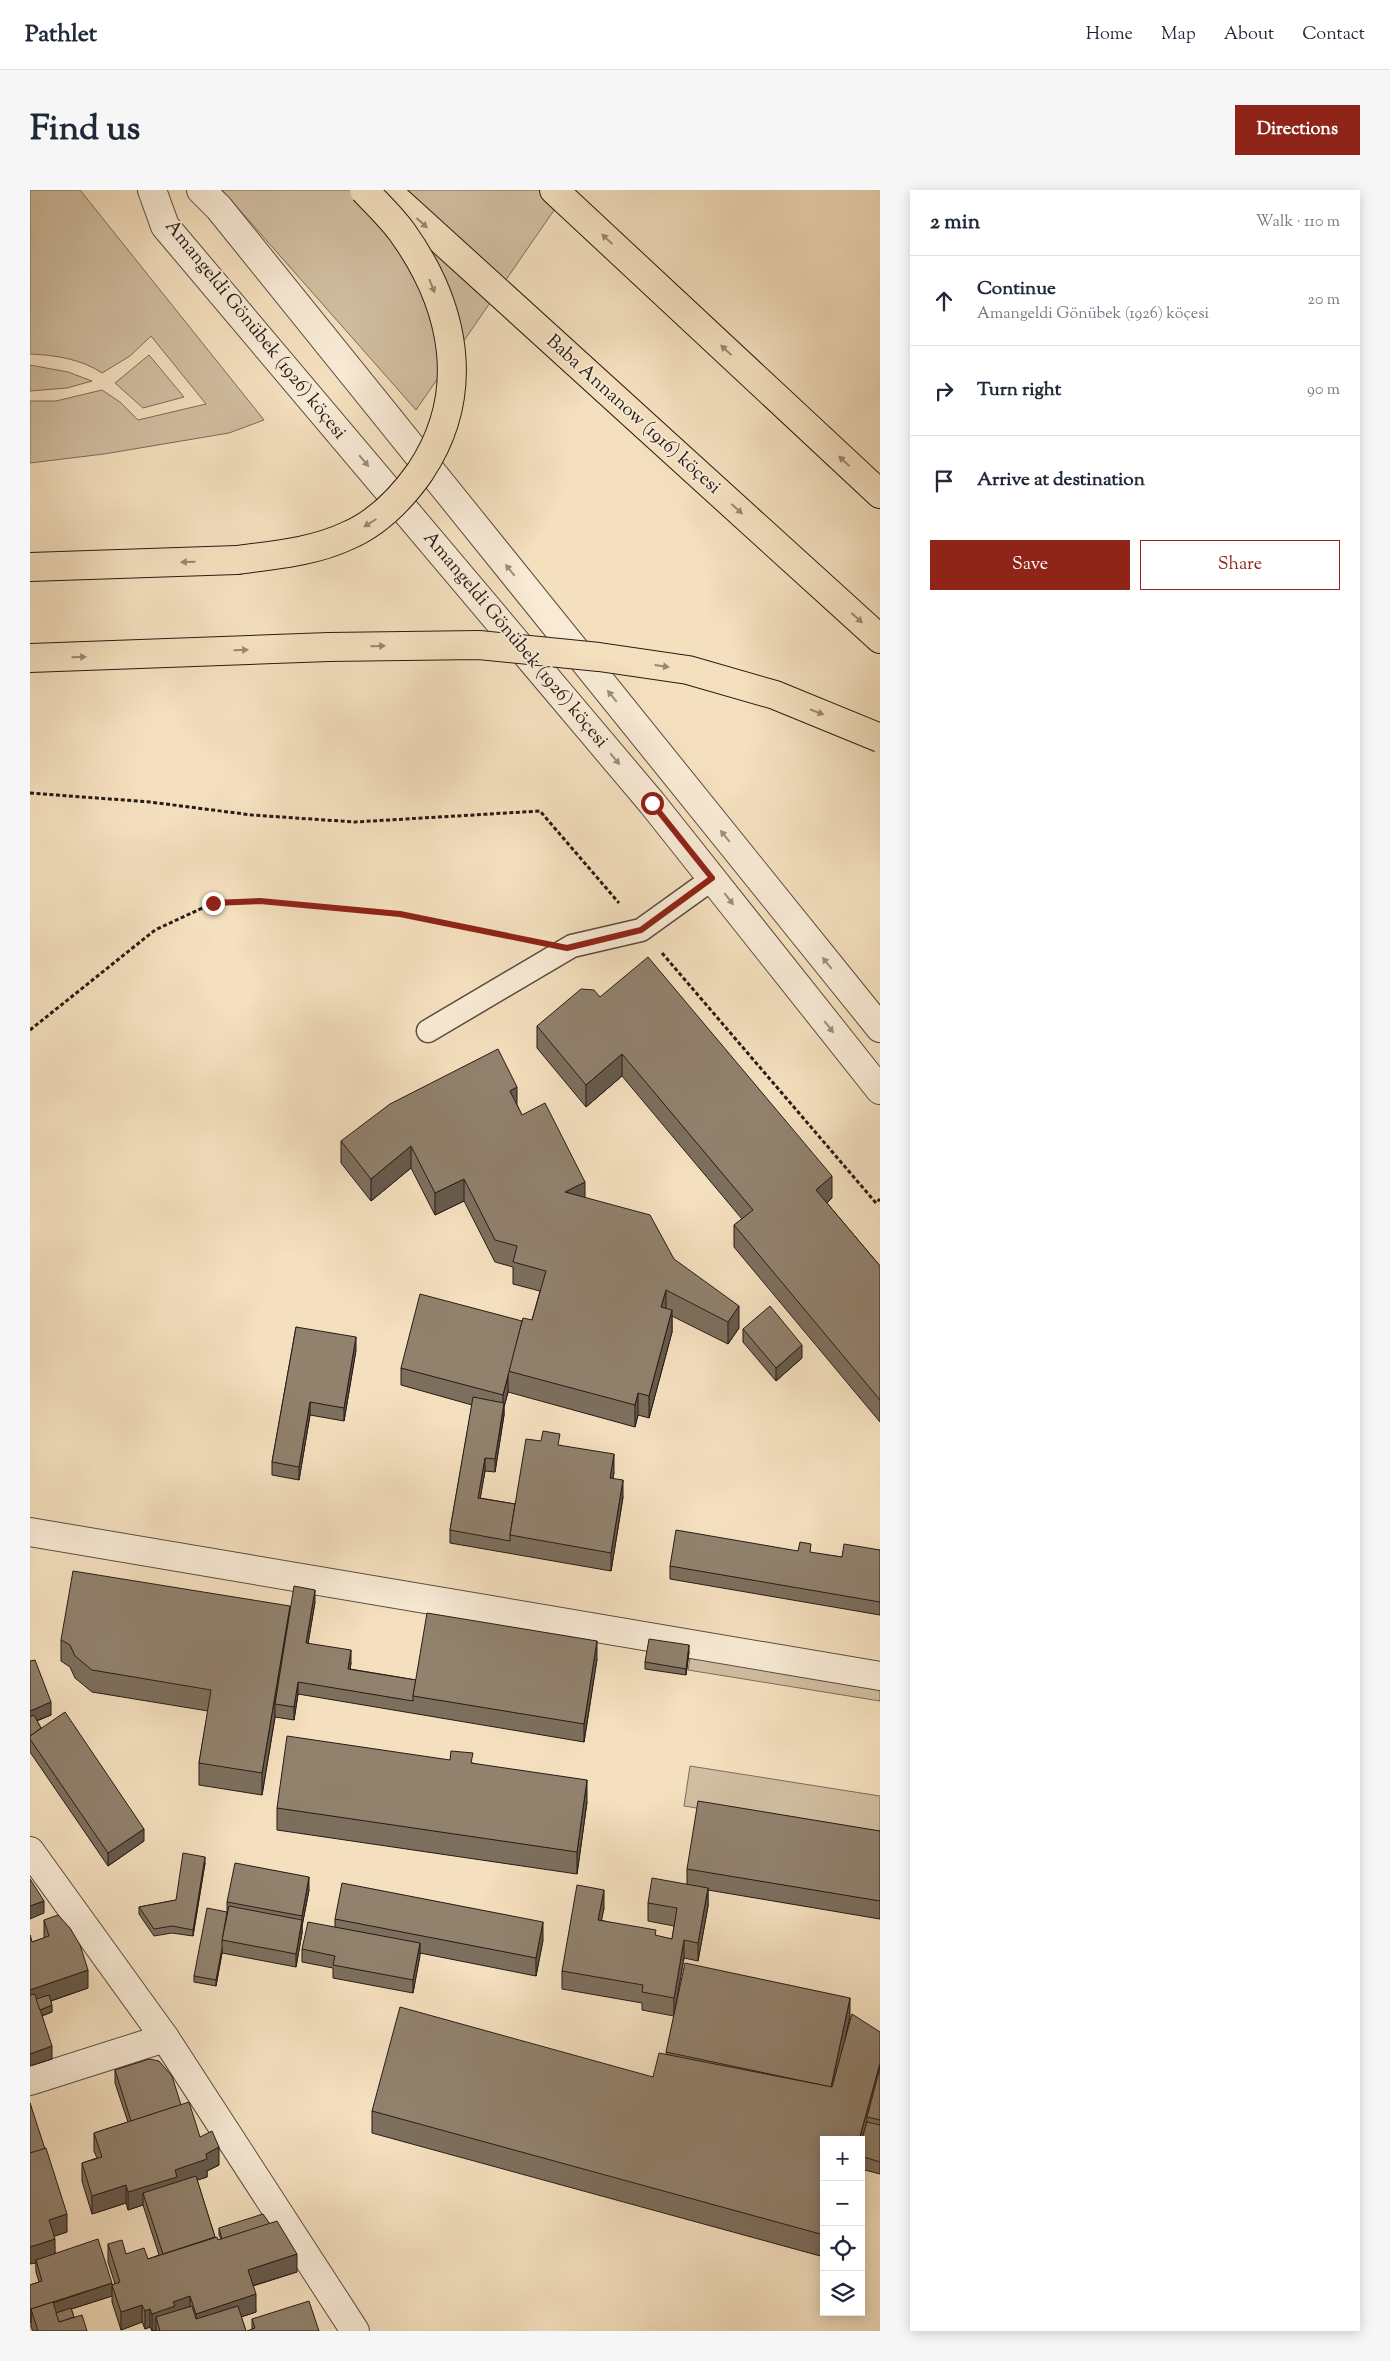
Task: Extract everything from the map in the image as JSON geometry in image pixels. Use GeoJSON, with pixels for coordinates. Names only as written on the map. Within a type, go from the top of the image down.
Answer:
{"type":"FeatureCollection","features":[{"type":"Feature","properties":{"kind":"main road"},"geometry":{"type":"LineString","coordinates":[[30,567],[237,560],[315,548],[349,536],[381,516],[406,491],[427,460],[444,424],[453,379],[452,346],[442,310],[429,279],[402,232],[364,190]]}},
{"type":"Feature","properties":{"kind":"main road","name":"Baba Annanow (1916) köçesi"},"geometry":{"type":"LineString","coordinates":[[386,190],[880,640]]}},
{"type":"Feature","properties":{"kind":"main road"},"geometry":{"type":"LineString","coordinates":[[554,190],[880,494]]}},
{"type":"Feature","properties":{"kind":"main road"},"geometry":{"type":"LineString","coordinates":[[30,658],[329,647],[478,645],[599,657],[688,670],[776,695],[880,738]]}},
{"type":"Feature","properties":{"kind":"street","name":"Amangeldi Gönübek (1926) köçesi"},"geometry":{"type":"LineString","coordinates":[[152,190],[164,226],[652,803],[880,1090]]}},
{"type":"Feature","properties":{"kind":"street","name":"Amangeldi Gönübek (1926) köçesi"},"geometry":{"type":"LineString","coordinates":[[201,190],[219,208],[880,1028]]}},
{"type":"Feature","properties":{"kind":"street"},"geometry":{"type":"LineString","coordinates":[[30,1532],[880,1676]]}},
{"type":"Feature","properties":{"kind":"street"},"geometry":{"type":"LineString","coordinates":[[30,1851],[165,2038],[355,2331]]}},
{"type":"Feature","properties":{"kind":"street"},"geometry":{"type":"LineString","coordinates":[[30,2081],[165,2038]]}},
{"type":"Feature","properties":{"kind":"lane"},"geometry":{"type":"LineString","coordinates":[[428,1031],[567,948],[641,930],[712,878]]}},
{"type":"Feature","properties":{"kind":"path"},"geometry":{"type":"LineString","coordinates":[[30,793],[141,801],[252,815],[355,822],[540,811],[876,1203],[880,1199]]}},
{"type":"Feature","properties":{"kind":"path"},"geometry":{"type":"LineString","coordinates":[[30,1030],[155,930],[213,903],[260,901],[400,914],[567,948]]}},
{"type":"Feature","properties":{"kind":"shaded area"},"geometry":{"type":"Polygon","coordinates":[[[30,190],[80,190],[264,420],[229,433],[104,454],[30,463],[30,401],[56,401],[102,390],[120,402],[138,420],[206,404],[151,336],[130,356],[102,373],[77,361],[49,355],[30,354],[30,190]]]}},
{"type":"Feature","properties":{"kind":"shaded area"},"geometry":{"type":"Polygon","coordinates":[[[222,190],[568,190],[416,410],[222,190]]]}},
{"type":"Feature","properties":{"kind":"shaded area"},"geometry":{"type":"Polygon","coordinates":[[[149,355],[184,397],[143,408],[115,383],[149,355]]]}},
{"type":"Feature","properties":{"kind":"shaded area"},"geometry":{"type":"Polygon","coordinates":[[[30,365],[68,372],[92,381],[67,388],[30,391],[30,365]]]}},
{"type":"Feature","properties":{"kind":"shaded area"},"geometry":{"type":"Polygon","coordinates":[[[690,1658],[880,1688],[880,1701],[688,1670],[690,1658]]]}},
{"type":"Feature","properties":{"kind":"shaded area"},"geometry":{"type":"Polygon","coordinates":[[[690,1766],[880,1796],[880,1837],[684,1806],[690,1766]]]}},
{"type":"Feature","properties":{"kind":"building"},"geometry":{"type":"Polygon","coordinates":[[[648,957],[832,1176],[816,1190],[880,1266],[880,1400],[734,1225],[753,1210],[622,1054],[586,1085],[537,1026],[581,989],[594,990],[600,997],[648,957]]]}},
{"type":"Feature","properties":{"kind":"building"},"geometry":{"type":"Polygon","coordinates":[[[498,1049],[517,1087],[510,1091],[522,1115],[545,1103],[585,1182],[565,1192],[650,1215],[674,1259],[739,1306],[728,1322],[666,1290],[661,1307],[672,1310],[649,1396],[638,1393],[635,1405],[508,1371],[523,1318],[532,1320],[546,1271],[513,1262],[517,1246],[495,1240],[464,1179],[435,1193],[411,1146],[371,1179],[341,1141],[390,1104],[498,1049]]]}},
{"type":"Feature","properties":{"kind":"building"},"geometry":{"type":"Polygon","coordinates":[[[420,1294],[522,1321],[503,1395],[401,1368],[420,1294]]]}},
{"type":"Feature","properties":{"kind":"building"},"geometry":{"type":"Polygon","coordinates":[[[770,1306],[802,1345],[776,1368],[743,1329],[770,1306]]]}},
{"type":"Feature","properties":{"kind":"building"},"geometry":{"type":"Polygon","coordinates":[[[296,1327],[356,1337],[344,1408],[310,1402],[299,1467],[272,1462],[296,1327]]]}},
{"type":"Feature","properties":{"kind":"building"},"geometry":{"type":"Polygon","coordinates":[[[473,1397],[504,1403],[495,1459],[485,1458],[478,1498],[515,1504],[510,1541],[450,1530],[473,1397]]]}},
{"type":"Feature","properties":{"kind":"building"},"geometry":{"type":"Polygon","coordinates":[[[543,1431],[560,1434],[558,1445],[614,1454],[610,1478],[623,1480],[611,1553],[510,1535],[526,1439],[541,1441],[543,1431]]]}},
{"type":"Feature","properties":{"kind":"building"},"geometry":{"type":"Polygon","coordinates":[[[676,1530],[798,1551],[800,1542],[811,1544],[810,1552],[842,1557],[844,1544],[880,1550],[880,1602],[670,1566],[676,1530]]]}},
{"type":"Feature","properties":{"kind":"building"},"geometry":{"type":"Polygon","coordinates":[[[73,1571],[290,1606],[262,1773],[199,1763],[211,1690],[92,1670],[75,1656],[70,1645],[61,1640],[73,1571]]]}},
{"type":"Feature","properties":{"kind":"building"},"geometry":{"type":"Polygon","coordinates":[[[294,1586],[315,1590],[306,1643],[351,1650],[348,1669],[416,1680],[413,1701],[298,1682],[294,1707],[275,1704],[294,1586]]]}},
{"type":"Feature","properties":{"kind":"building"},"geometry":{"type":"Polygon","coordinates":[[[427,1613],[597,1641],[584,1724],[413,1696],[427,1613]]]}},
{"type":"Feature","properties":{"kind":"building"},"geometry":{"type":"Polygon","coordinates":[[[649,1639],[689,1645],[686,1669],[645,1662],[649,1639]]]}},
{"type":"Feature","properties":{"kind":"building"},"geometry":{"type":"Polygon","coordinates":[[[35,1660],[51,1702],[30,1711],[30,1661],[35,1660]]]}},
{"type":"Feature","properties":{"kind":"building"},"geometry":{"type":"Polygon","coordinates":[[[65,1712],[144,1829],[108,1853],[30,1739],[30,1736],[65,1712]]]}},
{"type":"Feature","properties":{"kind":"building"},"geometry":{"type":"Polygon","coordinates":[[[34,1715],[41,1728],[30,1736],[30,1717],[34,1715]]]}},
{"type":"Feature","properties":{"kind":"building"},"geometry":{"type":"Polygon","coordinates":[[[287,1736],[450,1760],[451,1751],[473,1753],[471,1763],[587,1780],[577,1852],[277,1808],[287,1736]]]}},
{"type":"Feature","properties":{"kind":"building"},"geometry":{"type":"Polygon","coordinates":[[[698,1801],[880,1831],[880,1901],[687,1869],[698,1801]]]}},
{"type":"Feature","properties":{"kind":"building"},"geometry":{"type":"Polygon","coordinates":[[[183,1853],[205,1857],[193,1930],[172,1926],[154,1929],[139,1907],[176,1900],[183,1853]]]}},
{"type":"Feature","properties":{"kind":"building"},"geometry":{"type":"Polygon","coordinates":[[[235,1863],[309,1877],[302,1916],[227,1902],[235,1863]]]}},
{"type":"Feature","properties":{"kind":"building"},"geometry":{"type":"Polygon","coordinates":[[[652,1878],[708,1888],[698,1943],[684,1940],[674,1998],[642,1992],[643,1985],[562,1971],[577,1885],[604,1890],[598,1920],[656,1930],[655,1935],[672,1939],[677,1908],[648,1903],[652,1878]]]}},
{"type":"Feature","properties":{"kind":"building"},"geometry":{"type":"Polygon","coordinates":[[[30,1879],[44,1901],[30,1906],[30,1879]]]}},
{"type":"Feature","properties":{"kind":"building"},"geometry":{"type":"Polygon","coordinates":[[[342,1883],[543,1922],[536,1958],[335,1919],[342,1883]]]}},
{"type":"Feature","properties":{"kind":"building"},"geometry":{"type":"Polygon","coordinates":[[[229,1906],[302,1920],[296,1954],[222,1940],[229,1906]]]}},
{"type":"Feature","properties":{"kind":"building"},"geometry":{"type":"Polygon","coordinates":[[[207,1908],[227,1912],[216,1980],[194,1976],[207,1908]]]}},
{"type":"Feature","properties":{"kind":"building"},"geometry":{"type":"Polygon","coordinates":[[[58,1915],[70,1928],[80,1945],[88,1970],[30,1990],[30,1935],[32,1942],[49,1936],[44,1920],[58,1915]]]}},
{"type":"Feature","properties":{"kind":"building"},"geometry":{"type":"Polygon","coordinates":[[[308,1922],[420,1943],[413,1980],[333,1965],[335,1956],[302,1949],[308,1922]]]}},
{"type":"Feature","properties":{"kind":"building"},"geometry":{"type":"Polygon","coordinates":[[[685,1963],[850,1998],[831,2087],[666,2052],[685,1963]]]}},
{"type":"Feature","properties":{"kind":"building"},"geometry":{"type":"Polygon","coordinates":[[[35,1994],[52,2046],[30,2054],[30,1995],[35,1994]]]}},
{"type":"Feature","properties":{"kind":"building"},"geometry":{"type":"Polygon","coordinates":[[[49,1995],[52,2005],[40,2010],[36,1999],[49,1995]]]}},
{"type":"Feature","properties":{"kind":"building"},"geometry":{"type":"Polygon","coordinates":[[[400,2007],[653,2077],[659,2053],[832,2087],[852,2014],[880,2032],[880,2063],[860,2136],[820,2136],[820,2234],[372,2111],[400,2007]]]}},
{"type":"Feature","properties":{"kind":"building"},"geometry":{"type":"Polygon","coordinates":[[[149,2059],[159,2061],[172,2076],[181,2105],[131,2121],[115,2070],[149,2059]]]}},
{"type":"Feature","properties":{"kind":"building"},"geometry":{"type":"Polygon","coordinates":[[[880,2068],[880,2120],[867,2117],[880,2068]]]}},
{"type":"Feature","properties":{"kind":"building"},"geometry":{"type":"Polygon","coordinates":[[[189,2102],[200,2137],[212,2131],[219,2147],[206,2154],[207,2159],[175,2170],[177,2177],[128,2192],[126,2185],[92,2196],[82,2163],[102,2157],[94,2133],[189,2102]]]}},
{"type":"Feature","properties":{"kind":"building"},"geometry":{"type":"Polygon","coordinates":[[[30,2103],[45,2149],[30,2153],[30,2103]]]}},
{"type":"Feature","properties":{"kind":"building"},"geometry":{"type":"Polygon","coordinates":[[[867,2122],[880,2125],[880,2162],[865,2157],[865,2136],[863,2136],[867,2122]]]}},
{"type":"Feature","properties":{"kind":"building"},"geometry":{"type":"Polygon","coordinates":[[[46,2148],[67,2214],[49,2220],[55,2239],[30,2247],[30,2153],[46,2148]]]}},
{"type":"Feature","properties":{"kind":"building"},"geometry":{"type":"Polygon","coordinates":[[[196,2176],[215,2237],[163,2254],[143,2193],[196,2176]]]}},
{"type":"Feature","properties":{"kind":"building"},"geometry":{"type":"Polygon","coordinates":[[[263,2214],[270,2224],[222,2239],[219,2228],[263,2214]]]}},
{"type":"Feature","properties":{"kind":"building"},"geometry":{"type":"Polygon","coordinates":[[[277,2221],[297,2254],[248,2270],[256,2294],[196,2314],[190,2296],[173,2302],[175,2306],[152,2314],[150,2309],[145,2311],[142,2305],[121,2312],[112,2285],[120,2282],[108,2244],[122,2240],[126,2254],[144,2248],[148,2259],[217,2237],[218,2240],[277,2221]]]}},
{"type":"Feature","properties":{"kind":"building"},"geometry":{"type":"Polygon","coordinates":[[[98,2239],[112,2283],[30,2310],[30,2285],[42,2281],[36,2260],[98,2239]]]}},
{"type":"Feature","properties":{"kind":"building"},"geometry":{"type":"Polygon","coordinates":[[[309,2301],[319,2331],[247,2331],[255,2328],[252,2319],[309,2301]]]}},
{"type":"Feature","properties":{"kind":"building"},"geometry":{"type":"Polygon","coordinates":[[[53,2302],[59,2322],[82,2315],[87,2331],[38,2331],[31,2309],[53,2302]]]}},
{"type":"Feature","properties":{"kind":"building"},"geometry":{"type":"Polygon","coordinates":[[[192,2306],[196,2319],[238,2306],[246,2331],[160,2331],[156,2317],[192,2306]]]}},
{"type":"Feature","properties":{"kind":"building"},"geometry":{"type":"Polygon","coordinates":[[[71,2308],[74,2317],[59,2322],[56,2313],[71,2308]]]}},
{"type":"Feature","properties":{"kind":"route"},"geometry":{"type":"LineString","coordinates":[[213,903],[260,901],[400,914],[567,948],[641,930],[712,878],[652,803]]}}]}
